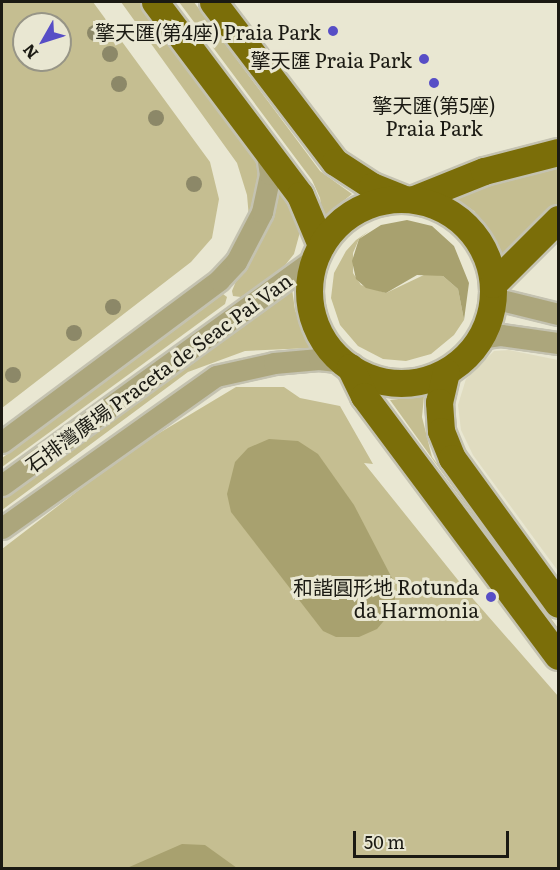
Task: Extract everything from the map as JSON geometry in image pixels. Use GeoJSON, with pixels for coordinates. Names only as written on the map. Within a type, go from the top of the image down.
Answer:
{"type":"FeatureCollection","features":[{"type":"Feature","properties":{"kind":"main road"},"geometry":{"type":"LineString","coordinates":[[154,2],[305,203],[318,252]]}},
{"type":"Feature","properties":{"kind":"main road"},"geometry":{"type":"LineString","coordinates":[[213,2],[335,162],[372,186],[453,214],[469,228],[489,264],[493,291],[481,338],[466,357],[446,372],[422,381],[397,383],[372,378],[346,365]]}},
{"type":"Feature","properties":{"kind":"main road"},"geometry":{"type":"LineString","coordinates":[[558,152],[484,171],[408,199],[377,201],[355,210],[336,225],[318,252],[309,282],[316,326],[346,365],[364,396],[558,656]]}},
{"type":"Feature","properties":{"kind":"main road"},"geometry":{"type":"LineString","coordinates":[[493,291],[558,219]]}},
{"type":"Feature","properties":{"kind":"main road"},"geometry":{"type":"LineString","coordinates":[[446,372],[439,402],[441,431],[452,458],[558,604]]}},
{"type":"Feature","properties":{"kind":"street"},"geometry":{"type":"LineString","coordinates":[[2,442],[219,280],[236,262],[262,212],[270,174],[266,150]]}},
{"type":"Feature","properties":{"kind":"street","name":"石排灣廣場 Praceta de Seac Pai Van"},"geometry":{"type":"LineString","coordinates":[[2,485],[318,252]]}},
{"type":"Feature","properties":{"kind":"street"},"geometry":{"type":"LineString","coordinates":[[493,291],[558,314]]}},
{"type":"Feature","properties":{"kind":"street"},"geometry":{"type":"LineString","coordinates":[[481,338],[501,335],[558,343]]}},
{"type":"Feature","properties":{"kind":"street","name":"石排灣廣場 Praceta de Seac Pai Van"},"geometry":{"type":"LineString","coordinates":[[2,528],[216,376],[274,363],[319,359],[346,365]]}},
{"type":"Feature","properties":{"kind":"shaded area"},"geometry":{"type":"Polygon","coordinates":[[[2,2],[93,2],[210,162],[219,199],[212,238],[191,262],[2,408],[2,2]]]}},
{"type":"Feature","properties":{"kind":"shaded area"},"geometry":{"type":"Polygon","coordinates":[[[121,2],[147,2],[298,211],[300,232],[294,254],[282,269],[241,297],[233,296],[232,291],[245,259],[250,229],[247,195],[237,163],[121,2]]]}},
{"type":"Feature","properties":{"kind":"shaded area"},"geometry":{"type":"Polygon","coordinates":[[[179,2],[194,2],[320,171],[352,194],[323,217],[320,198],[312,180],[179,2]]]}},
{"type":"Feature","properties":{"kind":"shaded area"},"geometry":{"type":"Polygon","coordinates":[[[558,165],[558,204],[519,238],[503,263],[493,238],[474,211],[448,194],[558,165]]]}},
{"type":"Feature","properties":{"kind":"shaded area"},"geometry":{"type":"Polygon","coordinates":[[[407,220],[432,226],[454,246],[469,283],[464,320],[458,289],[443,276],[417,275],[386,293],[366,288],[356,279],[352,261],[359,239],[381,225],[407,220]]]}},
{"type":"Feature","properties":{"kind":"shaded area"},"geometry":{"type":"Polygon","coordinates":[[[369,231],[359,239],[353,253],[353,273],[361,285],[386,293],[428,273],[443,276],[458,289],[464,320],[454,335],[431,354],[406,361],[383,359],[358,346],[340,325],[331,298],[334,273],[346,251],[356,240],[369,231]]]}},
{"type":"Feature","properties":{"kind":"shaded area"},"geometry":{"type":"Polygon","coordinates":[[[292,289],[295,310],[310,348],[245,351],[188,372],[2,510],[2,499],[292,289]]]}},
{"type":"Feature","properties":{"kind":"shaded area"},"geometry":{"type":"Polygon","coordinates":[[[223,294],[227,297],[225,304],[2,467],[2,458],[223,294]]]}},
{"type":"Feature","properties":{"kind":"shaded area"},"geometry":{"type":"Polygon","coordinates":[[[509,350],[558,360],[558,571],[473,455],[461,430],[458,405],[466,379],[494,351],[509,350]]]}},
{"type":"Feature","properties":{"kind":"shaded area"},"geometry":{"type":"Polygon","coordinates":[[[236,387],[284,387],[300,398],[340,406],[373,464],[364,463],[474,600],[558,696],[558,868],[2,868],[2,549],[131,450],[236,387]]]}},
{"type":"Feature","properties":{"kind":"shaded area"},"geometry":{"type":"Polygon","coordinates":[[[424,396],[422,417],[432,457],[558,628],[558,633],[390,400],[424,396]]]}},
{"type":"Feature","properties":{"kind":"shaded area"},"geometry":{"type":"Polygon","coordinates":[[[269,439],[298,441],[318,454],[354,505],[394,582],[395,599],[388,616],[377,629],[359,637],[336,637],[323,631],[231,512],[227,494],[235,462],[248,448],[269,439]]]}},
{"type":"Feature","properties":{"kind":"shaded area"},"geometry":{"type":"Polygon","coordinates":[[[182,844],[205,845],[237,868],[127,868],[182,844]]]}},
{"type":"Feature","properties":{"kind":"place","name":"擎天匯(第4座) Praia Park"},"geometry":{"type":"Point","coordinates":[333,31]}},
{"type":"Feature","properties":{"kind":"place","name":"擎天匯 Praia Park"},"geometry":{"type":"Point","coordinates":[424,59]}},
{"type":"Feature","properties":{"kind":"place","name":"擎天匯(第5座) Praia Park"},"geometry":{"type":"Point","coordinates":[434,83]}},
{"type":"Feature","properties":{"kind":"place","name":"和諧圓形地 Rotunda da Harmonia"},"geometry":{"type":"Point","coordinates":[491,597]}}]}
